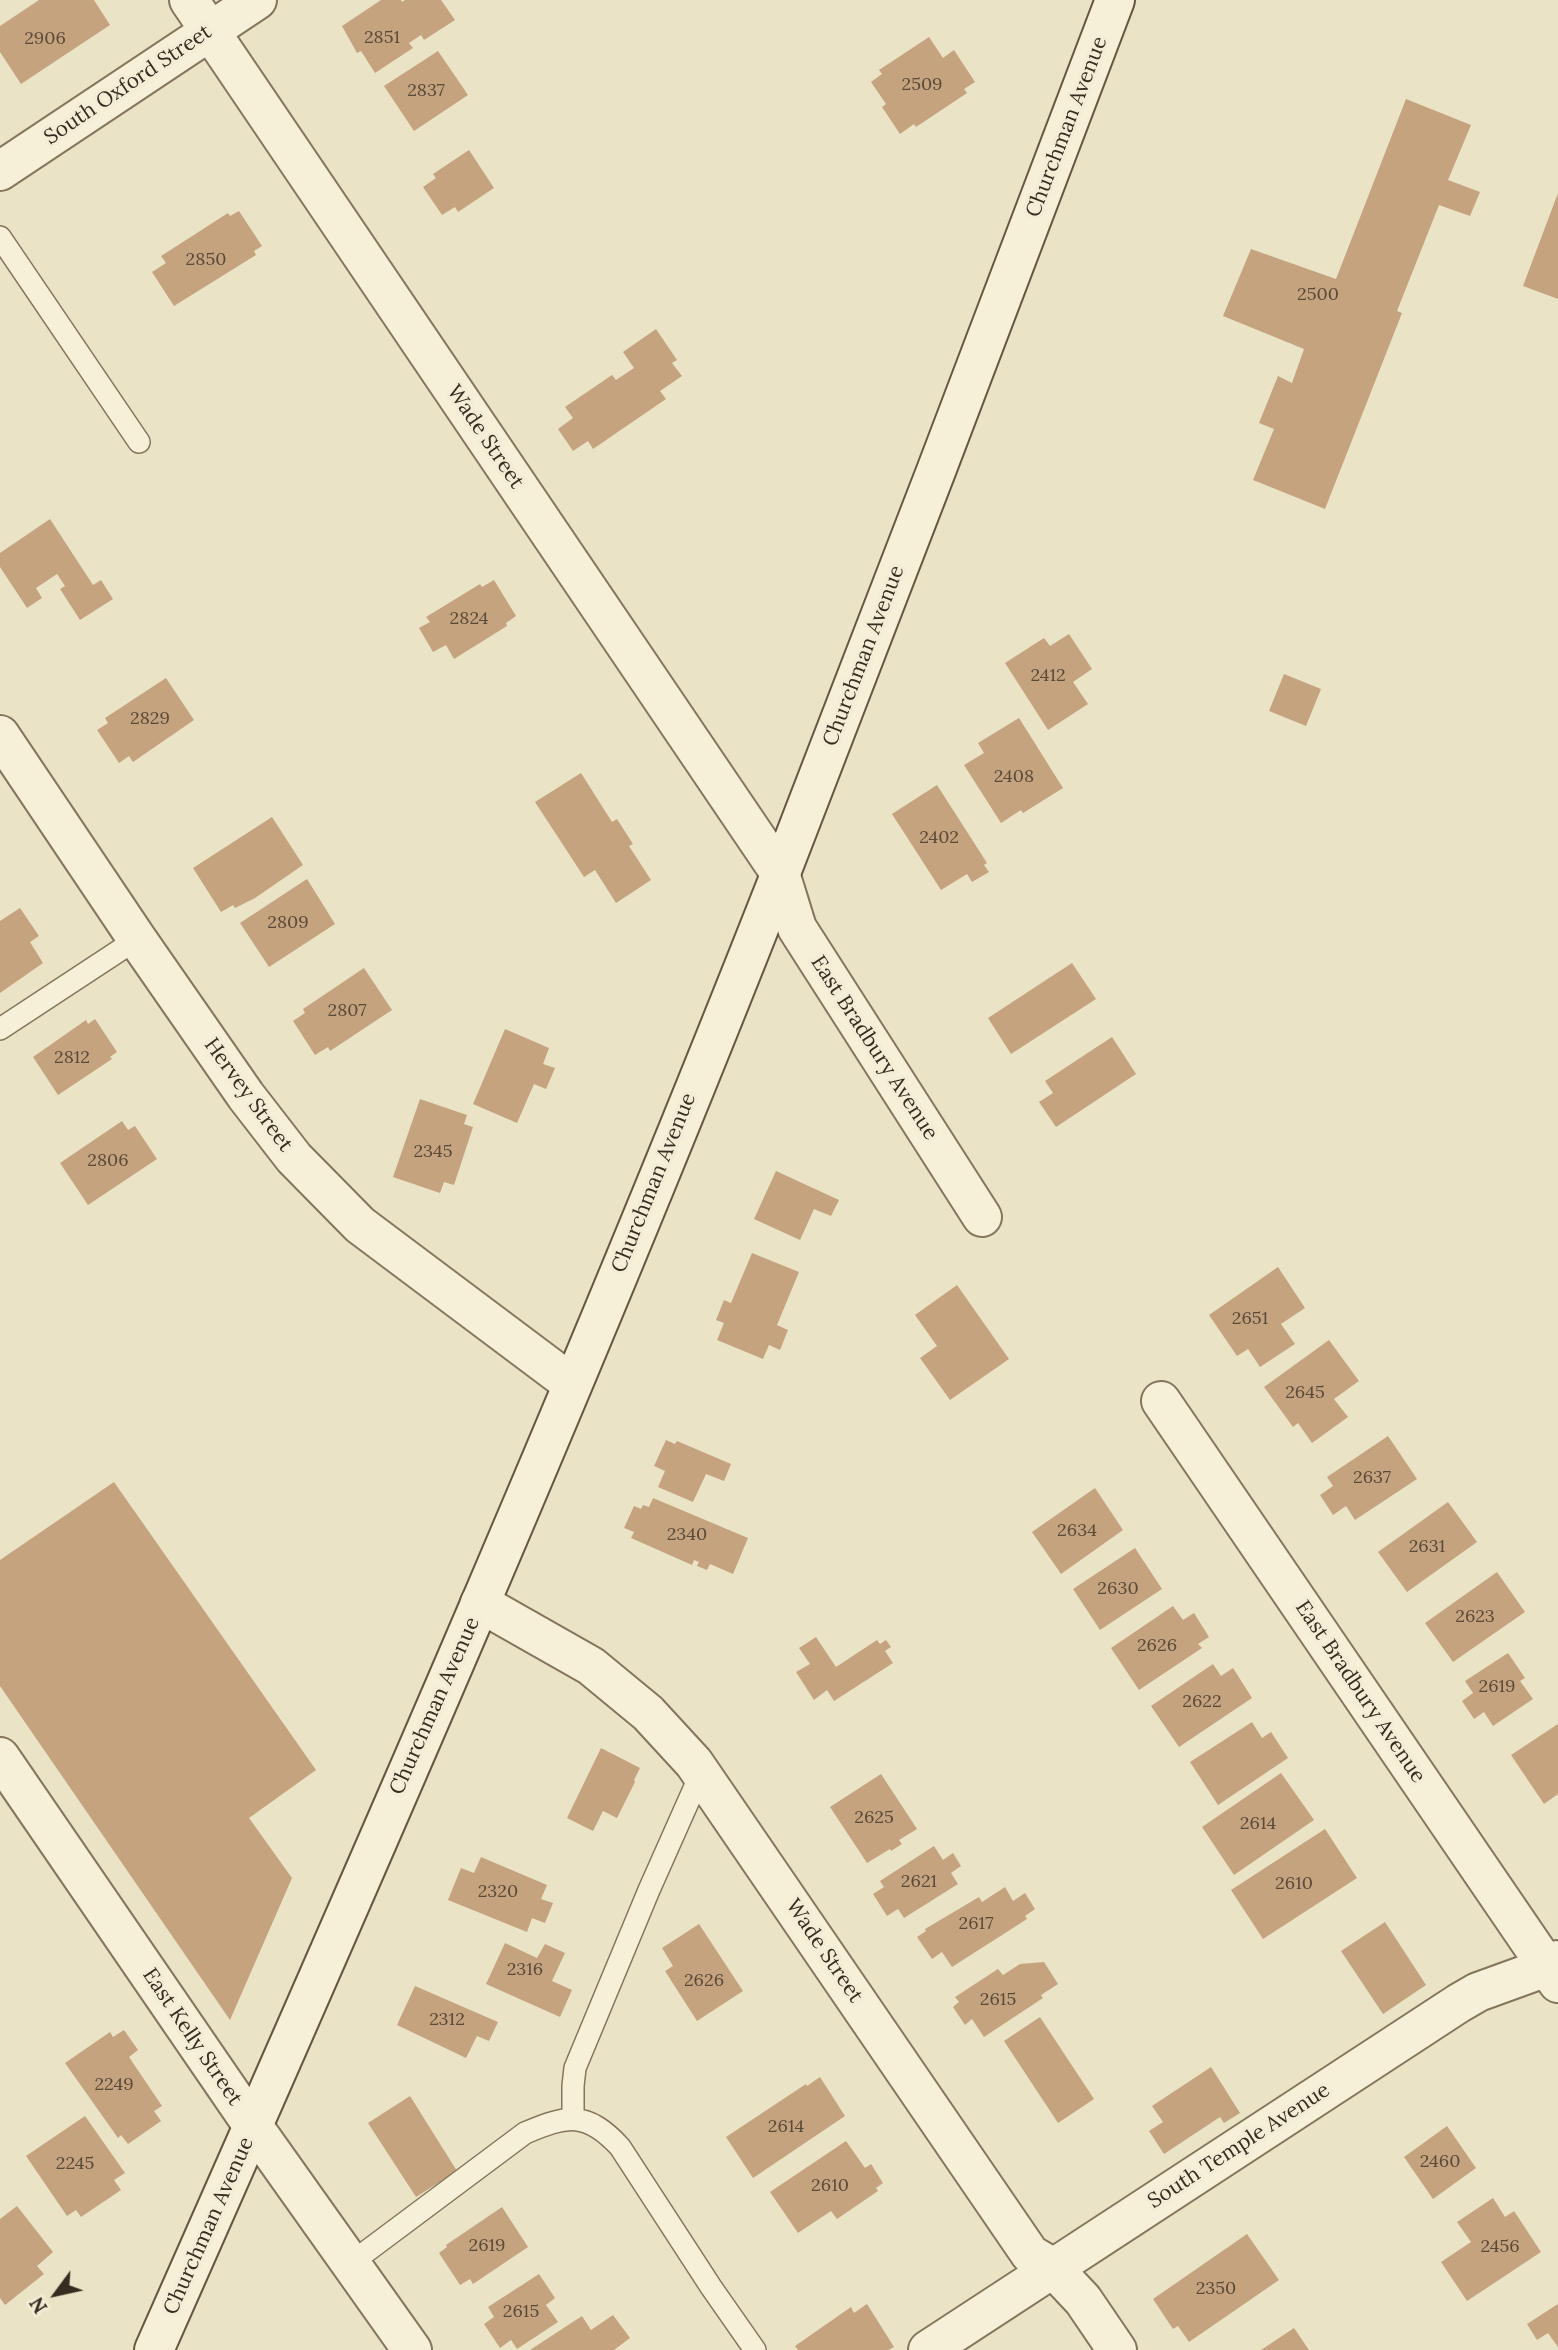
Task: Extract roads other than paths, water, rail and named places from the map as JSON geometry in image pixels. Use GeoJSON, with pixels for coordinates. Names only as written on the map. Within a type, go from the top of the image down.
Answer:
{"type":"FeatureCollection","features":[{"type":"Feature","properties":{"kind":"street","name":"South Oxford Street"},"geometry":{"type":"LineString","coordinates":[[0,171],[200,15],[257,0]]}},
{"type":"Feature","properties":{"kind":"street","name":"Churchman Avenue"},"geometry":{"type":"LineString","coordinates":[[154,2350],[480,1603],[572,1384],[780,873],[1115,0]]}},
{"type":"Feature","properties":{"kind":"street","name":"Wade Street"},"geometry":{"type":"LineString","coordinates":[[200,15],[780,873]]}},
{"type":"Feature","properties":{"kind":"street","name":"Hervey Street"},"geometry":{"type":"LineString","coordinates":[[0,735],[246,1096],[294,1158],[360,1225],[572,1384]]}},
{"type":"Feature","properties":{"kind":"street","name":"East Bradbury Avenue"},"geometry":{"type":"LineString","coordinates":[[780,873],[797,928],[982,1217]]}},
{"type":"Feature","properties":{"kind":"street","name":"East Bradbury Avenue"},"geometry":{"type":"LineString","coordinates":[[1161,1401],[1554,1970]]}},
{"type":"Feature","properties":{"kind":"street","name":"Wade Street"},"geometry":{"type":"LineString","coordinates":[[480,1603],[591,1666],[648,1713],[701,1773],[1031,2254],[1052,2267],[1083,2300],[1118,2350]]}},
{"type":"Feature","properties":{"kind":"street","name":"East Kelly Street"},"geometry":{"type":"LineString","coordinates":[[0,1757],[253,2126],[412,2350]]}},
{"type":"Feature","properties":{"kind":"street","name":"South Temple Avenue"},"geometry":{"type":"LineString","coordinates":[[928,2350],[1478,1992],[1554,1970]]}},
{"type":"Feature","properties":{"kind":"lane"},"geometry":{"type":"LineString","coordinates":[[0,237],[139,442]]}},
{"type":"Feature","properties":{"kind":"lane"},"geometry":{"type":"LineString","coordinates":[[0,1028],[137,939]]}},
{"type":"Feature","properties":{"kind":"lane"},"geometry":{"type":"LineString","coordinates":[[573,2119],[575,2068],[701,1773]]}},
{"type":"Feature","properties":{"kind":"lane"},"geometry":{"type":"LineString","coordinates":[[351,2263],[525,2133],[547,2124],[573,2119],[592,2123],[604,2130],[620,2147],[755,2350]]}}]}
